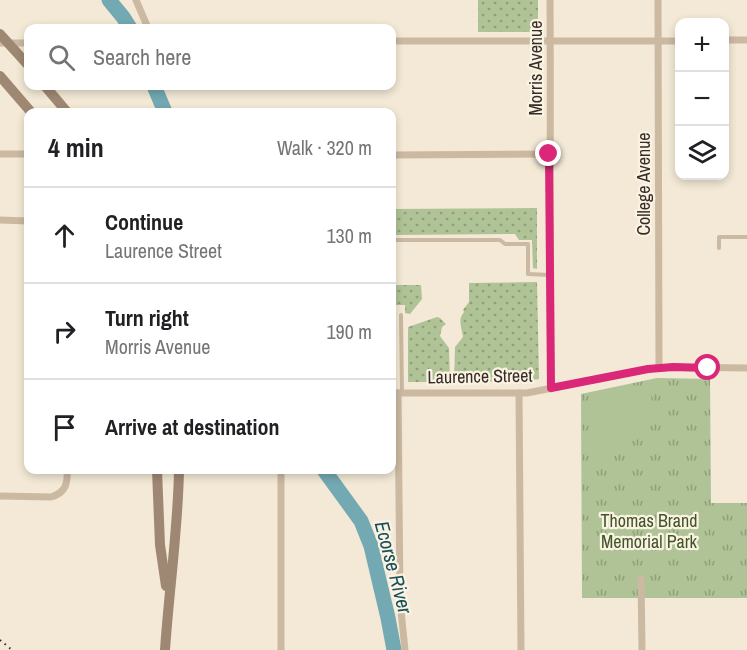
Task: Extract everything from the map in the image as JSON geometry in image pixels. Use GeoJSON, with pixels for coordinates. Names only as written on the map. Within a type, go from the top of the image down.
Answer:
{"type":"FeatureCollection","features":[{"type":"Feature","properties":{"kind":"main road"},"geometry":{"type":"LineString","coordinates":[[0,34],[4,43],[24,61]]}},
{"type":"Feature","properties":{"kind":"main road"},"geometry":{"type":"LineString","coordinates":[[0,76],[28,108]]}},
{"type":"Feature","properties":{"kind":"main road"},"geometry":{"type":"LineString","coordinates":[[48,90],[64,108]]}},
{"type":"Feature","properties":{"kind":"main road"},"geometry":{"type":"LineString","coordinates":[[157,474],[160,545],[169,601]]}},
{"type":"Feature","properties":{"kind":"main road"},"geometry":{"type":"LineString","coordinates":[[165,650],[175,547],[178,474]]}},
{"type":"Feature","properties":{"kind":"street"},"geometry":{"type":"LineString","coordinates":[[136,0],[146,24]]}},
{"type":"Feature","properties":{"kind":"street","name":"Morris Avenue"},"geometry":{"type":"LineString","coordinates":[[550,0],[551,388]]}},
{"type":"Feature","properties":{"kind":"street","name":"College Avenue"},"geometry":{"type":"LineString","coordinates":[[658,0],[658,368]]}},
{"type":"Feature","properties":{"kind":"street"},"geometry":{"type":"LineString","coordinates":[[729,40],[747,40]]}},
{"type":"Feature","properties":{"kind":"street"},"geometry":{"type":"LineString","coordinates":[[396,42],[675,41]]}},
{"type":"Feature","properties":{"kind":"street"},"geometry":{"type":"LineString","coordinates":[[4,43],[24,42]]}},
{"type":"Feature","properties":{"kind":"street"},"geometry":{"type":"LineString","coordinates":[[0,154],[24,154]]}},
{"type":"Feature","properties":{"kind":"street"},"geometry":{"type":"LineString","coordinates":[[396,155],[549,154]]}},
{"type":"Feature","properties":{"kind":"street"},"geometry":{"type":"LineString","coordinates":[[0,220],[24,221]]}},
{"type":"Feature","properties":{"kind":"street","name":"Laurence Street"},"geometry":{"type":"LineString","coordinates":[[397,393],[519,393],[648,369],[747,368]]}},
{"type":"Feature","properties":{"kind":"street"},"geometry":{"type":"LineString","coordinates":[[397,393],[400,601],[405,650]]}},
{"type":"Feature","properties":{"kind":"street"},"geometry":{"type":"LineString","coordinates":[[519,393],[521,650]]}},
{"type":"Feature","properties":{"kind":"street"},"geometry":{"type":"LineString","coordinates":[[0,496],[51,498],[62,492],[68,483],[67,474]]}},
{"type":"Feature","properties":{"kind":"street"},"geometry":{"type":"LineString","coordinates":[[281,474],[281,650]]}},
{"type":"Feature","properties":{"kind":"street"},"geometry":{"type":"LineString","coordinates":[[641,578],[642,650]]}},
{"type":"Feature","properties":{"kind":"lane"},"geometry":{"type":"LineString","coordinates":[[719,248],[719,237],[747,237]]}},
{"type":"Feature","properties":{"kind":"lane"},"geometry":{"type":"LineString","coordinates":[[396,240],[500,240],[505,244],[528,244],[528,274],[550,275]]}},
{"type":"Feature","properties":{"kind":"lane"},"geometry":{"type":"LineString","coordinates":[[397,393],[401,377],[401,315]]}},
{"type":"Feature","properties":{"kind":"green space"},"geometry":{"type":"Polygon","coordinates":[[[478,0],[538,0],[538,32],[478,32],[478,0]]]}},
{"type":"Feature","properties":{"kind":"green space"},"geometry":{"type":"Polygon","coordinates":[[[537,208],[537,269],[533,268],[532,240],[519,240],[515,234],[396,235],[396,209],[537,208]]]}},
{"type":"Feature","properties":{"kind":"green space"},"geometry":{"type":"Polygon","coordinates":[[[537,282],[539,379],[454,382],[455,347],[463,337],[460,321],[463,310],[469,302],[469,283],[537,282]]]}},
{"type":"Feature","properties":{"kind":"green space"},"geometry":{"type":"Polygon","coordinates":[[[396,285],[421,285],[422,299],[410,314],[405,313],[405,305],[396,305],[396,285]]]}},
{"type":"Feature","properties":{"kind":"green space"},"geometry":{"type":"Polygon","coordinates":[[[437,317],[446,324],[442,327],[440,336],[449,348],[450,382],[408,382],[408,327],[437,317]]]}},
{"type":"Feature","properties":{"kind":"green space","name":"Thomas Brand Memorial Park"},"geometry":{"type":"Polygon","coordinates":[[[657,378],[710,379],[711,503],[747,503],[747,598],[582,598],[581,394],[657,378]]]}},
{"type":"Feature","properties":{"kind":"green space"},"geometry":{"type":"Polygon","coordinates":[[[650,391],[652,415],[644,431],[629,442],[594,451],[592,393],[650,391]]]}},
{"type":"Feature","properties":{"kind":"waterway","name":"Ecorse River"},"geometry":{"type":"LineString","coordinates":[[109,0],[127,24]]}},
{"type":"Feature","properties":{"kind":"waterway","name":"Ecorse River"},"geometry":{"type":"LineString","coordinates":[[156,90],[163,108]]}},
{"type":"Feature","properties":{"kind":"waterway","name":"Ecorse River"},"geometry":{"type":"LineString","coordinates":[[327,474],[361,521],[371,546],[394,650]]}},
{"type":"Feature","properties":{"kind":"railway"},"geometry":{"type":"LineString","coordinates":[[0,640],[12,650]]}},
{"type":"Feature","properties":{"kind":"route"},"geometry":{"type":"LineString","coordinates":[[549,154],[551,388],[648,369],[708,368]]}}]}
